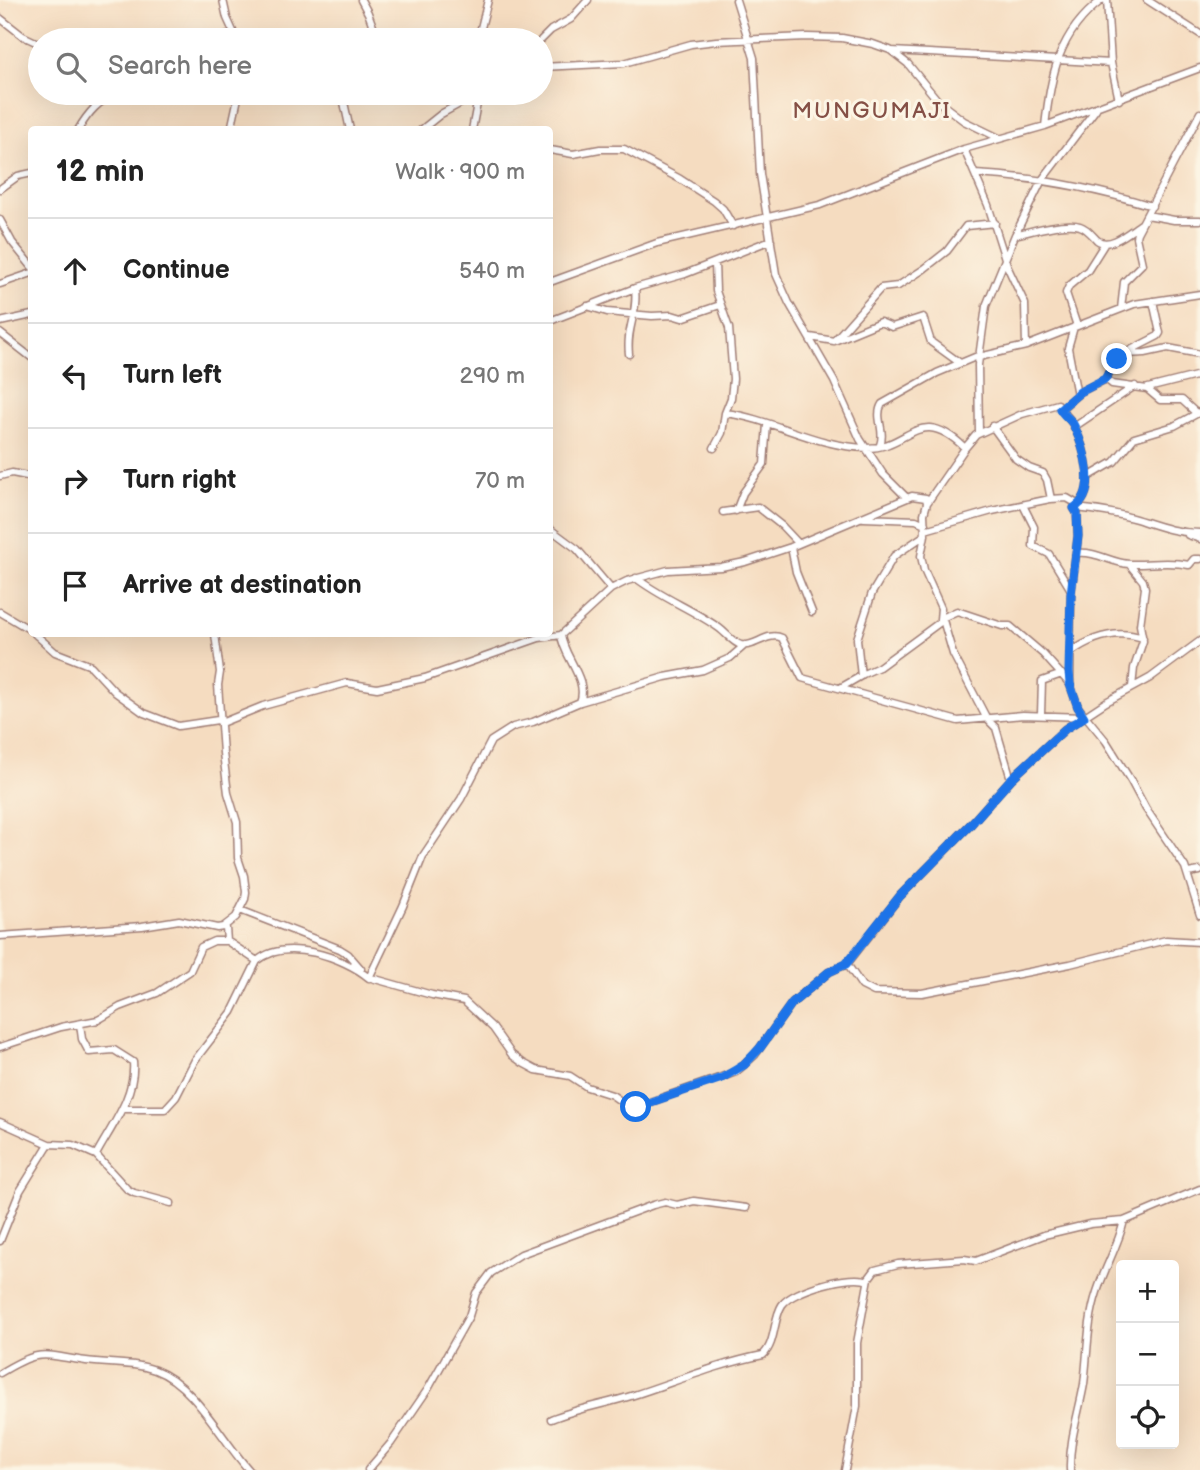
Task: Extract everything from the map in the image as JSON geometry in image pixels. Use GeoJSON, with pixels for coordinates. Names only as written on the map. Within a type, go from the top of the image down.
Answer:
{"type":"FeatureCollection","features":[{"type":"Feature","properties":{"kind":"street"},"geometry":{"type":"LineString","coordinates":[[223,0],[232,28]]}},
{"type":"Feature","properties":{"kind":"street"},"geometry":{"type":"LineString","coordinates":[[361,0],[373,28]]}},
{"type":"Feature","properties":{"kind":"street"},"geometry":{"type":"LineString","coordinates":[[481,28],[488,0]]}},
{"type":"Feature","properties":{"kind":"street"},"geometry":{"type":"LineString","coordinates":[[553,29],[571,19],[588,0]]}},
{"type":"Feature","properties":{"kind":"street"},"geometry":{"type":"LineString","coordinates":[[736,0],[754,58],[760,174],[776,274],[866,448],[883,474],[907,498]]}},
{"type":"Feature","properties":{"kind":"street"},"geometry":{"type":"LineString","coordinates":[[1045,126],[1051,76],[1058,59],[1079,20],[1105,0]]}},
{"type":"Feature","properties":{"kind":"street"},"geometry":{"type":"LineString","coordinates":[[1105,0],[1111,63],[1119,100]]}},
{"type":"Feature","properties":{"kind":"street"},"geometry":{"type":"LineString","coordinates":[[1147,0],[1200,34]]}},
{"type":"Feature","properties":{"kind":"street"},"geometry":{"type":"LineString","coordinates":[[0,18],[28,38]]}},
{"type":"Feature","properties":{"kind":"street"},"geometry":{"type":"LineString","coordinates":[[553,66],[624,63],[691,44],[807,37],[842,38],[873,44],[890,51],[908,64],[939,102],[964,121],[999,138]]}},
{"type":"Feature","properties":{"kind":"street"},"geometry":{"type":"LineString","coordinates":[[890,51],[1111,63]]}},
{"type":"Feature","properties":{"kind":"street"},"geometry":{"type":"LineString","coordinates":[[553,281],[657,243],[820,205],[964,149],[1098,108],[1200,68]]}},
{"type":"Feature","properties":{"kind":"street"},"geometry":{"type":"LineString","coordinates":[[80,126],[89,112],[99,105]]}},
{"type":"Feature","properties":{"kind":"street"},"geometry":{"type":"LineString","coordinates":[[232,126],[236,105]]}},
{"type":"Feature","properties":{"kind":"street"},"geometry":{"type":"LineString","coordinates":[[345,105],[349,126]]}},
{"type":"Feature","properties":{"kind":"street"},"geometry":{"type":"LineString","coordinates":[[426,126],[457,105]]}},
{"type":"Feature","properties":{"kind":"street"},"geometry":{"type":"LineString","coordinates":[[473,126],[477,105]]}},
{"type":"Feature","properties":{"kind":"street"},"geometry":{"type":"LineString","coordinates":[[979,433],[979,356],[986,306],[1015,234],[1042,180],[1098,108]]}},
{"type":"Feature","properties":{"kind":"street"},"geometry":{"type":"LineString","coordinates":[[1121,309],[1124,282],[1142,264],[1136,237],[1200,113]]}},
{"type":"Feature","properties":{"kind":"street"},"geometry":{"type":"LineString","coordinates":[[553,151],[573,154],[600,149],[624,149],[714,201],[723,209],[733,226]]}},
{"type":"Feature","properties":{"kind":"street"},"geometry":{"type":"LineString","coordinates":[[964,149],[995,223],[1005,259],[1027,309],[1026,346]]}},
{"type":"Feature","properties":{"kind":"street"},"geometry":{"type":"LineString","coordinates":[[0,189],[18,176],[28,174]]}},
{"type":"Feature","properties":{"kind":"street"},"geometry":{"type":"LineString","coordinates":[[975,174],[1042,180],[1091,189],[1152,206]]}},
{"type":"Feature","properties":{"kind":"street"},"geometry":{"type":"LineString","coordinates":[[0,219],[12,242],[28,262]]}},
{"type":"Feature","properties":{"kind":"street"},"geometry":{"type":"LineString","coordinates":[[1015,234],[1080,226],[1101,243],[1105,243],[1119,238],[1145,219],[1200,220]]}},
{"type":"Feature","properties":{"kind":"street"},"geometry":{"type":"LineString","coordinates":[[834,341],[881,288],[898,286],[924,269],[947,251],[966,226],[995,223]]}},
{"type":"Feature","properties":{"kind":"street"},"geometry":{"type":"LineString","coordinates":[[553,320],[635,288],[715,263],[771,240]]}},
{"type":"Feature","properties":{"kind":"street"},"geometry":{"type":"LineString","coordinates":[[1077,395],[1068,348],[1076,327],[1066,292],[1069,286],[1088,270],[1105,243]]}},
{"type":"Feature","properties":{"kind":"street"},"geometry":{"type":"LineString","coordinates":[[714,448],[722,433],[731,398],[733,371],[729,328],[716,291],[715,263]]}},
{"type":"Feature","properties":{"kind":"street"},"geometry":{"type":"LineString","coordinates":[[0,284],[28,274]]}},
{"type":"Feature","properties":{"kind":"street"},"geometry":{"type":"LineString","coordinates":[[629,354],[628,332],[636,313],[635,288]]}},
{"type":"Feature","properties":{"kind":"street"},"geometry":{"type":"LineString","coordinates":[[880,445],[883,437],[878,412],[882,404],[937,373],[979,356],[1026,346],[1121,309],[1200,294]]}},
{"type":"Feature","properties":{"kind":"street"},"geometry":{"type":"LineString","coordinates":[[1060,409],[1077,395],[1105,379],[1123,354],[1160,335],[1153,301]]}},
{"type":"Feature","properties":{"kind":"street"},"geometry":{"type":"LineString","coordinates":[[586,306],[598,310],[652,316],[672,314],[687,318],[720,305]]}},
{"type":"Feature","properties":{"kind":"street"},"geometry":{"type":"LineString","coordinates":[[0,322],[28,316]]}},
{"type":"Feature","properties":{"kind":"street"},"geometry":{"type":"LineString","coordinates":[[810,337],[834,341],[880,322],[892,327],[923,317],[931,342],[960,363]]}},
{"type":"Feature","properties":{"kind":"street"},"geometry":{"type":"LineString","coordinates":[[0,333],[28,355]]}},
{"type":"Feature","properties":{"kind":"street"},"geometry":{"type":"LineString","coordinates":[[1123,354],[1146,354],[1168,348],[1200,354]]}},
{"type":"Feature","properties":{"kind":"street"},"geometry":{"type":"LineString","coordinates":[[1105,379],[1112,384],[1147,388],[1200,375]]}},
{"type":"Feature","properties":{"kind":"street"},"geometry":{"type":"LineString","coordinates":[[1074,427],[1135,386]]}},
{"type":"Feature","properties":{"kind":"street"},"geometry":{"type":"LineString","coordinates":[[1088,477],[1114,462],[1135,438],[1174,426],[1199,413],[1186,401],[1157,399],[1147,388]]}},
{"type":"Feature","properties":{"kind":"street"},"geometry":{"type":"LineString","coordinates":[[1011,779],[996,728],[987,719],[954,654],[941,619],[941,608],[922,562],[924,514],[927,503],[965,448],[979,433],[1044,406],[1058,404],[1074,427],[1088,477],[1088,487],[1076,507]]}},
{"type":"Feature","properties":{"kind":"street"},"geometry":{"type":"LineString","coordinates":[[725,413],[744,416],[825,442],[866,448],[897,440],[915,429],[927,428],[954,437],[965,448]]}},
{"type":"Feature","properties":{"kind":"street"},"geometry":{"type":"LineString","coordinates":[[736,511],[747,487],[764,464],[767,425]]}},
{"type":"Feature","properties":{"kind":"street"},"geometry":{"type":"LineString","coordinates":[[992,426],[1016,460],[1043,473],[1051,499]]}},
{"type":"Feature","properties":{"kind":"street"},"geometry":{"type":"LineString","coordinates":[[0,476],[12,473],[28,476]]}},
{"type":"Feature","properties":{"kind":"street"},"geometry":{"type":"LineString","coordinates":[[553,636],[561,635],[611,589],[636,578],[668,570],[735,565],[791,547],[912,496],[926,498],[927,503]]}},
{"type":"Feature","properties":{"kind":"street"},"geometry":{"type":"LineString","coordinates":[[861,675],[857,639],[872,593],[894,556],[925,529],[992,511],[1067,498],[1076,507],[1077,513],[1070,684],[1084,717],[1106,741],[1188,873],[1200,915]]}},
{"type":"Feature","properties":{"kind":"street"},"geometry":{"type":"LineString","coordinates":[[1023,505],[1034,527],[1032,544],[1049,554],[1072,590]]}},
{"type":"Feature","properties":{"kind":"street"},"geometry":{"type":"LineString","coordinates":[[1076,507],[1135,519],[1200,539]]}},
{"type":"Feature","properties":{"kind":"street"},"geometry":{"type":"LineString","coordinates":[[723,512],[758,508],[782,526],[798,543]]}},
{"type":"Feature","properties":{"kind":"street"},"geometry":{"type":"LineString","coordinates":[[862,518],[916,520],[925,529]]}},
{"type":"Feature","properties":{"kind":"street"},"geometry":{"type":"LineString","coordinates":[[553,531],[577,549],[611,589]]}},
{"type":"Feature","properties":{"kind":"street"},"geometry":{"type":"LineString","coordinates":[[1180,533],[1200,533]]}},
{"type":"Feature","properties":{"kind":"street"},"geometry":{"type":"LineString","coordinates":[[791,547],[796,572],[812,612]]}},
{"type":"Feature","properties":{"kind":"street"},"geometry":{"type":"LineString","coordinates":[[1077,553],[1107,556],[1113,561],[1129,564],[1161,562],[1189,565],[1194,559],[1200,559]]}},
{"type":"Feature","properties":{"kind":"street"},"geometry":{"type":"LineString","coordinates":[[1129,564],[1144,584],[1139,629],[1143,638],[1133,668],[1132,688]]}},
{"type":"Feature","properties":{"kind":"street"},"geometry":{"type":"LineString","coordinates":[[636,578],[659,595],[712,623],[738,644],[745,645]]}},
{"type":"Feature","properties":{"kind":"street"},"geometry":{"type":"LineString","coordinates":[[840,688],[879,667],[941,619],[957,611],[1002,626],[1010,626],[1070,684]]}},
{"type":"Feature","properties":{"kind":"street"},"geometry":{"type":"LineString","coordinates":[[0,612],[28,629]]}},
{"type":"Feature","properties":{"kind":"street"},"geometry":{"type":"LineString","coordinates":[[561,635],[562,646],[581,685],[583,694],[580,702]]}},
{"type":"Feature","properties":{"kind":"street"},"geometry":{"type":"LineString","coordinates":[[369,978],[423,856],[461,799],[491,741],[513,727],[533,722],[580,702],[654,680],[703,670],[730,657],[745,645],[772,635],[779,636],[784,641],[802,678],[808,681],[958,721],[1041,714],[1084,717]]}},
{"type":"Feature","properties":{"kind":"street"},"geometry":{"type":"LineString","coordinates":[[1070,653],[1097,637],[1120,635],[1143,638]]}},
{"type":"Feature","properties":{"kind":"street"},"geometry":{"type":"LineString","coordinates":[[38,637],[55,652],[91,666],[115,692],[144,713],[178,726],[218,720],[221,723]]}},
{"type":"Feature","properties":{"kind":"street"},"geometry":{"type":"LineString","coordinates":[[0,936],[142,926],[179,920],[206,927],[223,927],[236,917],[245,899],[245,883],[238,858],[237,822],[228,793],[215,637]]}},
{"type":"Feature","properties":{"kind":"street"},"geometry":{"type":"LineString","coordinates":[[221,723],[263,706],[347,683],[377,688],[425,678],[547,637]]}},
{"type":"Feature","properties":{"kind":"street"},"geometry":{"type":"LineString","coordinates":[[123,1109],[165,1109],[168,1106],[195,1060],[232,1012],[257,961],[274,951],[291,950],[341,960],[369,978],[464,1001],[493,1028],[512,1055],[523,1063],[536,1070],[570,1076],[587,1087],[612,1095],[626,1105],[636,1107],[736,1072],[755,1055],[792,1003],[829,972],[846,964],[900,896],[1011,779],[1065,729],[1150,678],[1200,641]]}},
{"type":"Feature","properties":{"kind":"street"},"geometry":{"type":"LineString","coordinates":[[1041,714],[1042,681],[1062,674]]}},
{"type":"Feature","properties":{"kind":"street"},"geometry":{"type":"LineString","coordinates":[[1188,873],[1200,871]]}},
{"type":"Feature","properties":{"kind":"street"},"geometry":{"type":"LineString","coordinates":[[240,909],[340,949],[354,959],[369,978]]}},
{"type":"Feature","properties":{"kind":"street"},"geometry":{"type":"LineString","coordinates":[[223,927],[226,928],[228,941]]}},
{"type":"Feature","properties":{"kind":"street"},"geometry":{"type":"LineString","coordinates":[[846,964],[862,986],[874,992],[922,993],[1070,964],[1166,940],[1200,942]]}},
{"type":"Feature","properties":{"kind":"street"},"geometry":{"type":"LineString","coordinates":[[0,1047],[30,1036],[98,1020],[120,1007],[157,993],[190,971],[201,947],[214,941],[228,941],[257,961]]}},
{"type":"Feature","properties":{"kind":"street"},"geometry":{"type":"LineString","coordinates":[[80,1024],[82,1039],[89,1052],[114,1050],[133,1062],[123,1109],[116,1116],[96,1154]]}},
{"type":"Feature","properties":{"kind":"street"},"geometry":{"type":"LineString","coordinates":[[0,1122],[49,1143],[73,1145],[96,1154],[127,1189],[171,1203]]}},
{"type":"Feature","properties":{"kind":"street"},"geometry":{"type":"LineString","coordinates":[[0,1241],[20,1191],[49,1143]]}},
{"type":"Feature","properties":{"kind":"street"},"geometry":{"type":"LineString","coordinates":[[845,1470],[856,1406],[857,1343],[871,1273],[888,1266],[951,1260],[976,1261],[1044,1235],[1090,1224],[1124,1221],[1200,1189]]}},
{"type":"Feature","properties":{"kind":"street"},"geometry":{"type":"LineString","coordinates":[[368,1470],[391,1443],[428,1389],[469,1316],[476,1293],[501,1264],[653,1205],[694,1202],[746,1208]]}},
{"type":"Feature","properties":{"kind":"street"},"geometry":{"type":"LineString","coordinates":[[1070,1470],[1071,1447],[1084,1385],[1092,1312],[1124,1221]]}},
{"type":"Feature","properties":{"kind":"street"},"geometry":{"type":"LineString","coordinates":[[551,1419],[763,1354],[768,1348],[780,1307],[790,1298],[806,1290],[845,1280],[868,1281]]}},
{"type":"Feature","properties":{"kind":"street"},"geometry":{"type":"LineString","coordinates":[[0,1373],[27,1358],[43,1354],[134,1365],[158,1371],[193,1396],[249,1470]]}},
{"type":"Feature","properties":{"kind":"district","name":"MUNGUMAJI"},"geometry":{"type":"Point","coordinates":[872,110]}},
{"type":"Feature","properties":{"kind":"route"},"geometry":{"type":"LineString","coordinates":[[636,1107],[736,1072],[755,1055],[792,1003],[829,972],[846,964],[900,896],[1011,779],[1065,729],[1084,717],[1070,684],[1069,671],[1071,594],[1078,536],[1077,513],[1074,508],[1079,505],[1089,482],[1074,427],[1060,409],[1080,392],[1105,379],[1117,359]]}}]}
